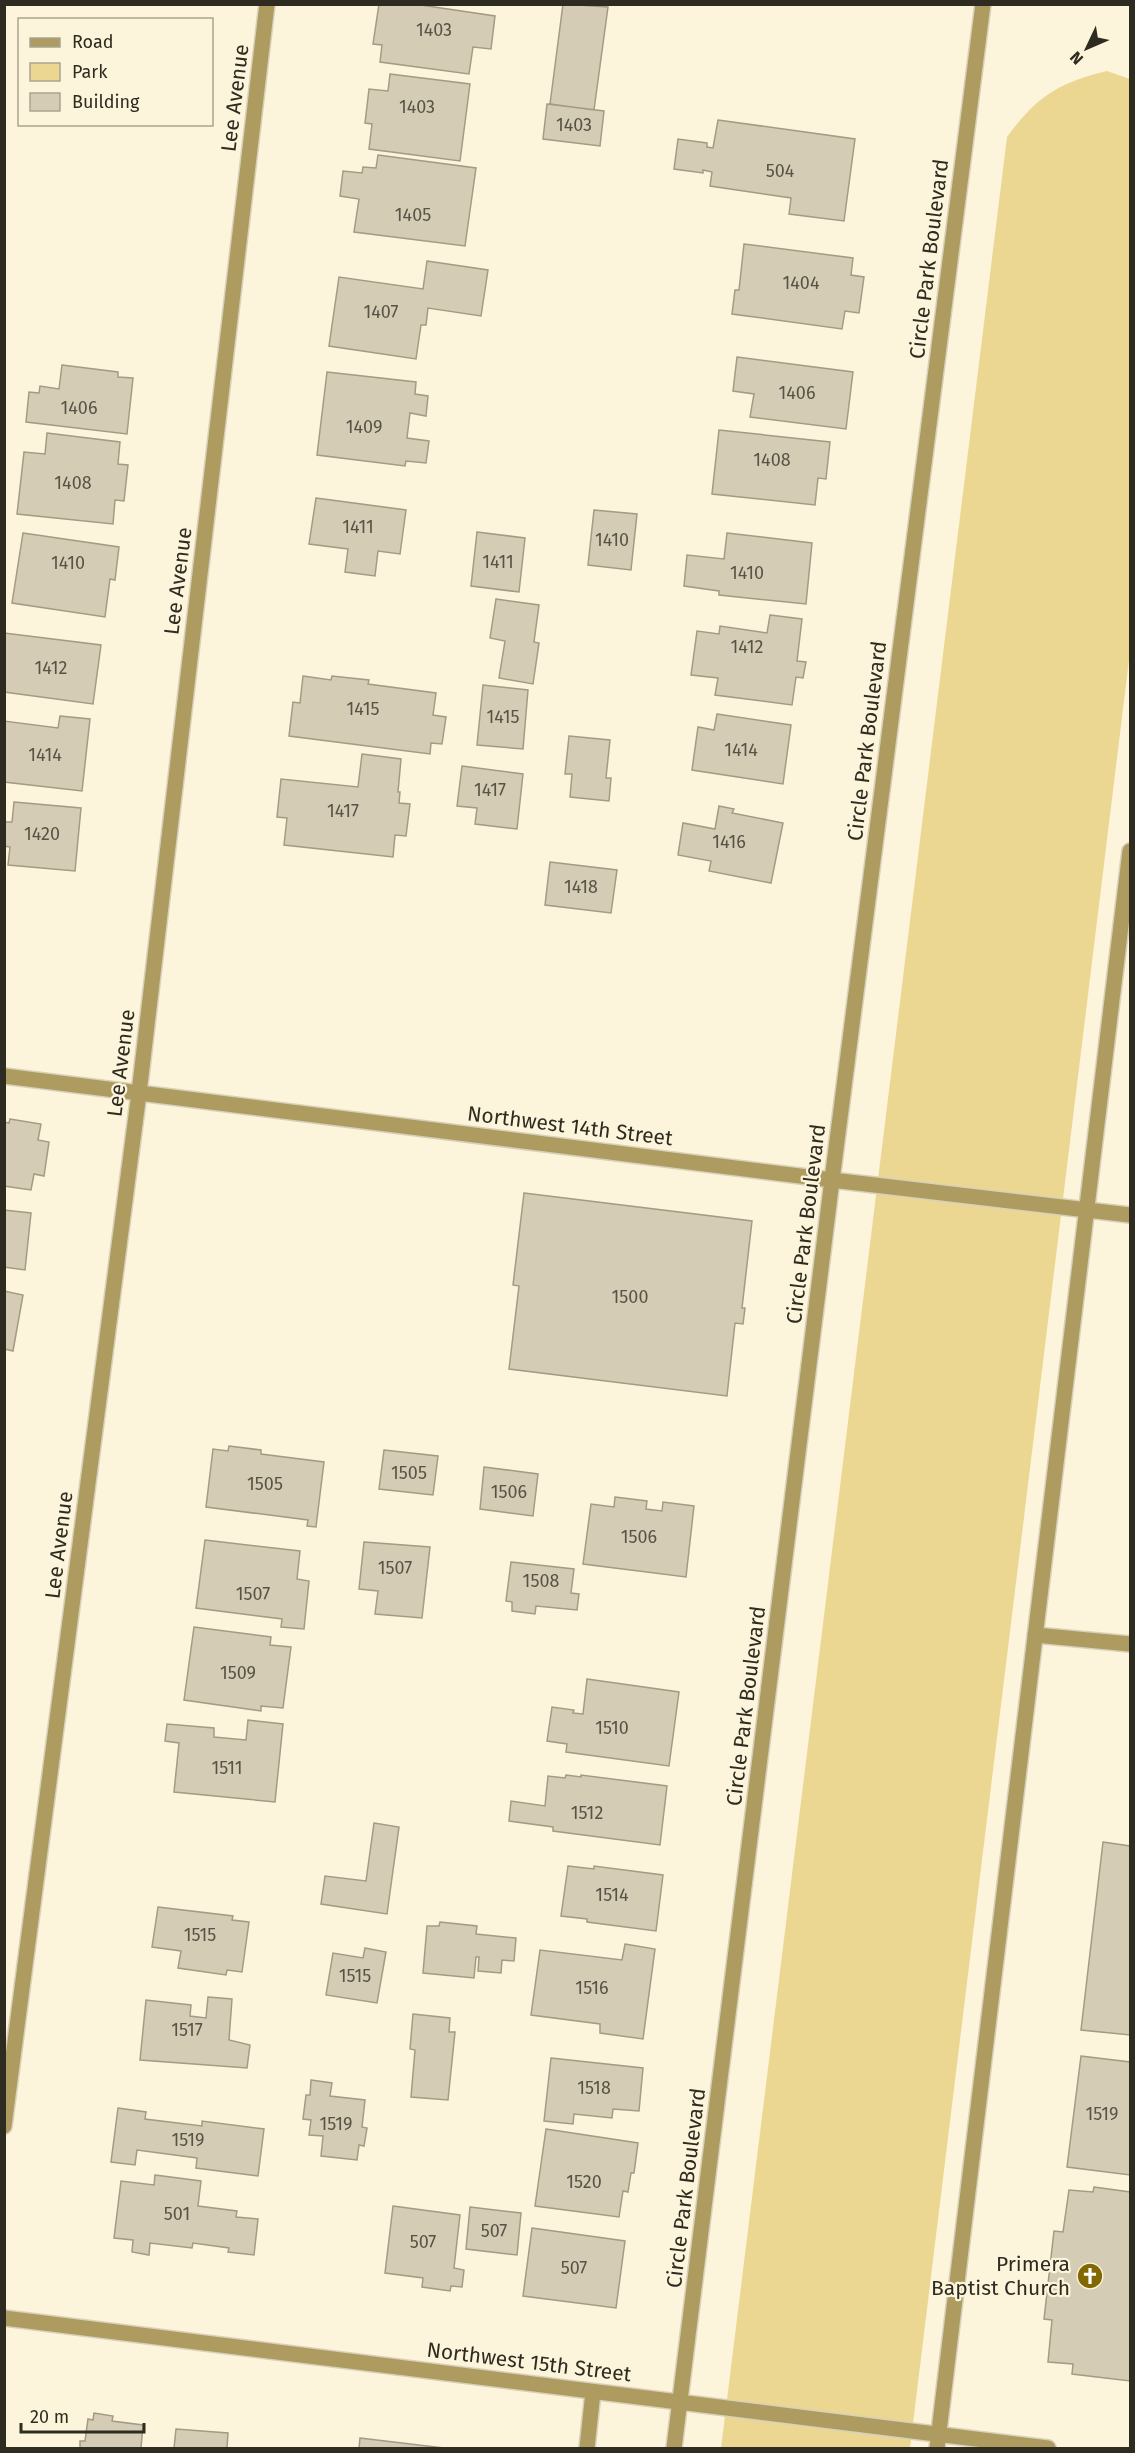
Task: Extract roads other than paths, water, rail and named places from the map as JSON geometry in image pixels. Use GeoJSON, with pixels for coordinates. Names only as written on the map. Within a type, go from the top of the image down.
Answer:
{"type":"FeatureCollection","features":[{"type":"Feature","properties":{"kind":"street","name":"Lee Avenue"},"geometry":{"type":"LineString","coordinates":[[4,2126],[139,1093],[267,4]]}},
{"type":"Feature","properties":{"kind":"street","name":"Circle Park Boulevard"},"geometry":{"type":"LineString","coordinates":[[674,2448],[832,1180],[983,4]]}},
{"type":"Feature","properties":{"kind":"street"},"geometry":{"type":"LineString","coordinates":[[938,2442],[1131,851]]}},
{"type":"Feature","properties":{"kind":"street","name":"Northwest 14th Street"},"geometry":{"type":"LineString","coordinates":[[4,1076],[832,1180],[1131,1215]]}},
{"type":"Feature","properties":{"kind":"street"},"geometry":{"type":"LineString","coordinates":[[1035,1635],[1131,1644]]}},
{"type":"Feature","properties":{"kind":"street","name":"Northwest 15th Street"},"geometry":{"type":"LineString","coordinates":[[4,2318],[680,2403],[938,2442],[1048,2448]]}},
{"type":"Feature","properties":{"kind":"street"},"geometry":{"type":"LineString","coordinates":[[586,2448],[593,2392]]}},
{"type":"Feature","properties":{"kind":"place","name":"Primera Baptist Church"},"geometry":{"type":"Point","coordinates":[1090,2276]}}]}
